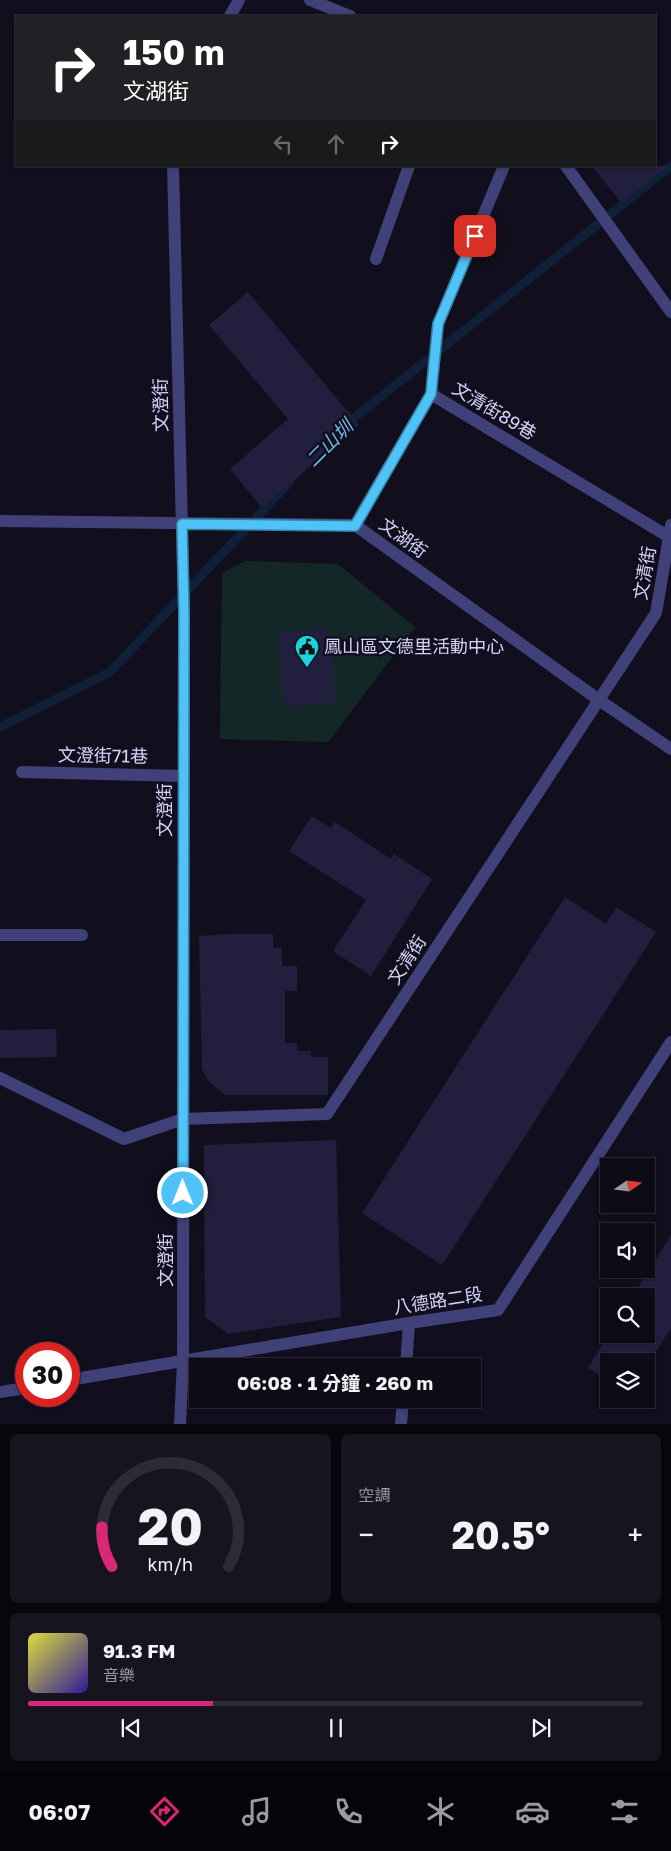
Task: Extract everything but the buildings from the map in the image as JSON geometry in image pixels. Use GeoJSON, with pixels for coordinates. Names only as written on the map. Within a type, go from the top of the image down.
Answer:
{"type":"FeatureCollection","features":[{"type":"Feature","properties":{"kind":"street"},"geometry":{"type":"LineString","coordinates":[[231,15],[240,0]]}},
{"type":"Feature","properties":{"kind":"street"},"geometry":{"type":"LineString","coordinates":[[310,0],[348,15]]}},
{"type":"Feature","properties":{"kind":"street","name":"文澄街"},"geometry":{"type":"LineString","coordinates":[[173,167],[184,612],[182,776],[183,1361],[180,1424]]}},
{"type":"Feature","properties":{"kind":"street"},"geometry":{"type":"LineString","coordinates":[[376,259],[409,167]]}},
{"type":"Feature","properties":{"kind":"street"},"geometry":{"type":"LineString","coordinates":[[431,394],[438,324],[504,167]]}},
{"type":"Feature","properties":{"kind":"street"},"geometry":{"type":"LineString","coordinates":[[567,167],[671,312]]}},
{"type":"Feature","properties":{"kind":"street","name":"文清街89巷"},"geometry":{"type":"LineString","coordinates":[[355,526],[431,394],[670,533]]}},
{"type":"Feature","properties":{"kind":"street","name":"文湖街"},"geometry":{"type":"LineString","coordinates":[[0,521],[355,526],[671,749]]}},
{"type":"Feature","properties":{"kind":"street","name":"文清街"},"geometry":{"type":"LineString","coordinates":[[0,1078],[124,1139],[184,1119],[327,1114],[656,613],[670,533]]}},
{"type":"Feature","properties":{"kind":"street","name":"文澄街71巷"},"geometry":{"type":"LineString","coordinates":[[22,772],[182,776]]}},
{"type":"Feature","properties":{"kind":"street"},"geometry":{"type":"LineString","coordinates":[[0,935],[82,935]]}},
{"type":"Feature","properties":{"kind":"street","name":"八德路二段"},"geometry":{"type":"LineString","coordinates":[[80,1378],[498,1310],[671,1042]]}},
{"type":"Feature","properties":{"kind":"street"},"geometry":{"type":"LineString","coordinates":[[407,1358],[409,1323]]}},
{"type":"Feature","properties":{"kind":"street"},"geometry":{"type":"LineString","coordinates":[[0,1392],[15,1390]]}},
{"type":"Feature","properties":{"kind":"street"},"geometry":{"type":"LineString","coordinates":[[401,1424],[402,1408]]}},
{"type":"Feature","properties":{"kind":"green space"},"geometry":{"type":"Polygon","coordinates":[[[245,561],[338,564],[415,627],[328,742],[220,739],[222,573],[245,561]]]}},
{"type":"Feature","properties":{"kind":"waterway","name":"二山圳"},"geometry":{"type":"LineString","coordinates":[[344,426],[671,166]]}},
{"type":"Feature","properties":{"kind":"waterway","name":"二山圳"},"geometry":{"type":"LineString","coordinates":[[0,727],[110,672],[290,482]]}},
{"type":"Feature","properties":{"kind":"place","name":"鳳山區文德里活動中心"},"geometry":{"type":"Point","coordinates":[307,668]}},
{"type":"Feature","properties":{"kind":"route"},"geometry":{"type":"LineString","coordinates":[[183,1193],[182,776],[184,612],[182,524],[355,526],[431,394],[438,324],[475,236]]}}]}
